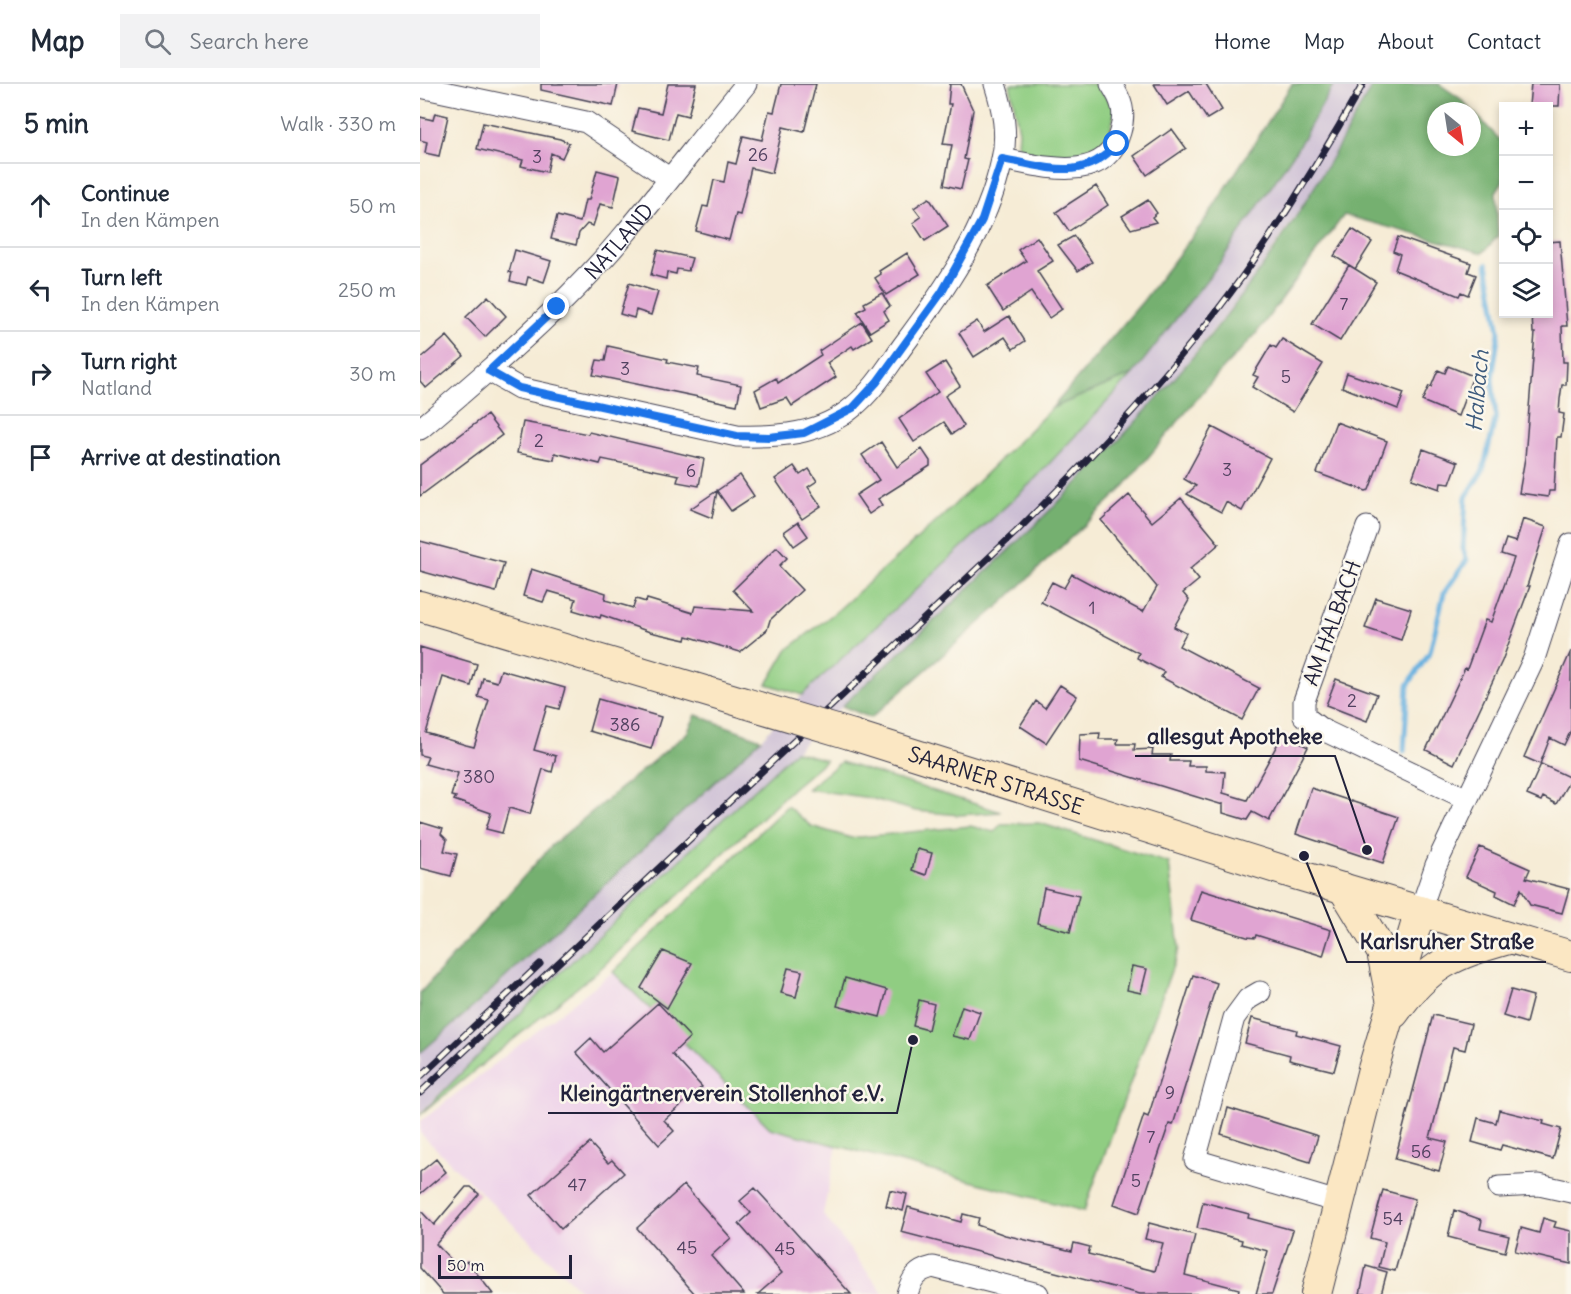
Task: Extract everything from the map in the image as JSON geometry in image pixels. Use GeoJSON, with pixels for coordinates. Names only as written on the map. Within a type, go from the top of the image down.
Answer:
{"type":"FeatureCollection","features":[{"type":"Feature","properties":{"kind":"main road","name":"SAARNER STRASSE"},"geometry":{"type":"LineString","coordinates":[[420,606],[853,735],[1508,939],[1571,956]]}},
{"type":"Feature","properties":{"kind":"main road"},"geometry":{"type":"LineString","coordinates":[[1343,888],[1382,952],[1388,1013]]}},
{"type":"Feature","properties":{"kind":"main road"},"geometry":{"type":"LineString","coordinates":[[1316,1294],[1388,1013],[1420,911]]}},
{"type":"Feature","properties":{"kind":"main road"},"geometry":{"type":"LineString","coordinates":[[1388,1013],[1445,960],[1469,950],[1508,939]]}},
{"type":"Feature","properties":{"kind":"street","name":"NATLAND"},"geometry":{"type":"LineString","coordinates":[[420,429],[489,371],[557,307],[602,259],[746,84]]}},
{"type":"Feature","properties":{"kind":"street"},"geometry":{"type":"LineString","coordinates":[[489,371],[519,388],[737,436],[769,437],[804,433],[826,424],[853,408],[877,382],[942,292],[982,220],[1002,159],[1005,121],[995,84]]}},
{"type":"Feature","properties":{"kind":"street"},"geometry":{"type":"LineString","coordinates":[[1002,159],[1068,170],[1086,168],[1104,158],[1117,144],[1124,120],[1123,102],[1111,84]]}},
{"type":"Feature","properties":{"kind":"street"},"geometry":{"type":"LineString","coordinates":[[420,87],[586,122],[669,178]]}},
{"type":"Feature","properties":{"kind":"street","name":"AM HALBACH"},"geometry":{"type":"LineString","coordinates":[[1367,527],[1304,701],[1304,716],[1321,729],[1467,799]]}},
{"type":"Feature","properties":{"kind":"street"},"geometry":{"type":"LineString","coordinates":[[1420,911],[1436,865],[1534,659],[1566,584],[1571,544]]}},
{"type":"Feature","properties":{"kind":"street"},"geometry":{"type":"LineString","coordinates":[[1260,992],[1248,999],[1234,1018],[1195,1160],[1341,1203]]}},
{"type":"Feature","properties":{"kind":"street"},"geometry":{"type":"LineString","coordinates":[[1499,1187],[1539,1185],[1571,1192]]}},
{"type":"Feature","properties":{"kind":"street"},"geometry":{"type":"LineString","coordinates":[[909,1287],[920,1270],[933,1267],[1038,1294]]}},
{"type":"Feature","properties":{"kind":"shaded area"},"geometry":{"type":"Polygon","coordinates":[[[1334,84],[1373,84],[1329,165],[1249,285],[1159,397],[1057,504],[665,874],[420,1113],[420,1053],[479,1002],[761,739],[802,695],[1032,482],[1133,374],[1219,264],[1298,147],[1334,84]]]}},
{"type":"Feature","properties":{"kind":"shaded area"},"geometry":{"type":"Polygon","coordinates":[[[613,972],[770,1128],[837,1146],[823,1214],[884,1294],[584,1294],[420,1133],[420,1122],[613,972]]]}},
{"type":"Feature","properties":{"kind":"green space"},"geometry":{"type":"Polygon","coordinates":[[[1010,84],[1096,84],[1115,108],[1103,145],[1096,152],[1076,159],[1040,156],[1021,149],[1018,146],[1019,131],[1010,84]]]}},
{"type":"Feature","properties":{"kind":"green space"},"geometry":{"type":"Polygon","coordinates":[[[1292,84],[1334,84],[1298,147],[1219,264],[1133,374],[1052,408],[1143,301],[1208,216],[1292,84]]]}},
{"type":"Feature","properties":{"kind":"green space"},"geometry":{"type":"Polygon","coordinates":[[[1373,84],[1439,84],[1464,102],[1427,102],[1427,156],[1481,156],[1481,120],[1499,139],[1499,187],[1496,192],[1498,236],[1483,253],[1344,215],[1255,335],[1217,375],[1120,491],[1001,604],[871,718],[842,706],[1056,505],[1157,399],[1249,285],[1315,187],[1373,84]]]}},
{"type":"Feature","properties":{"kind":"green space"},"geometry":{"type":"Polygon","coordinates":[[[1133,374],[1032,482],[802,695],[767,684],[787,650],[837,611],[944,515],[1052,408],[1133,374]]]}},
{"type":"Feature","properties":{"kind":"green space"},"geometry":{"type":"Polygon","coordinates":[[[696,715],[761,739],[479,1002],[420,1053],[420,993],[552,845],[687,733],[696,715]]]}},
{"type":"Feature","properties":{"kind":"green space"},"geometry":{"type":"Polygon","coordinates":[[[795,751],[826,760],[794,787],[599,970],[420,1115],[560,973],[795,751]]]}},
{"type":"Feature","properties":{"kind":"green space"},"geometry":{"type":"Polygon","coordinates":[[[841,762],[1001,812],[959,815],[916,811],[870,798],[807,789],[841,762]]]}},
{"type":"Feature","properties":{"kind":"green space"},"geometry":{"type":"Polygon","coordinates":[[[787,806],[811,826],[851,838],[970,826],[994,832],[1001,824],[1039,823],[1169,863],[1179,949],[1084,1211],[770,1128],[613,972],[787,806]]]}},
{"type":"Feature","properties":{"kind":"building"},"geometry":{"type":"Polygon","coordinates":[[[541,84],[618,84],[613,106],[541,90],[541,84]]]}},
{"type":"Feature","properties":{"kind":"building"},"geometry":{"type":"Polygon","coordinates":[[[668,84],[696,84],[688,116],[676,113],[669,140],[632,131],[638,108],[661,113],[668,84]]]}},
{"type":"Feature","properties":{"kind":"building"},"geometry":{"type":"Polygon","coordinates":[[[781,84],[816,84],[804,132],[783,127],[772,173],[751,168],[740,215],[736,214],[729,240],[696,231],[703,206],[708,207],[714,180],[724,182],[728,162],[736,164],[743,136],[762,140],[769,111],[774,112],[781,84]]]}},
{"type":"Feature","properties":{"kind":"building"},"geometry":{"type":"Polygon","coordinates":[[[950,84],[961,84],[973,110],[964,159],[968,160],[961,189],[944,185],[952,145],[943,144],[951,104],[948,104],[950,84]]]}},
{"type":"Feature","properties":{"kind":"building"},"geometry":{"type":"Polygon","coordinates":[[[1154,84],[1206,84],[1222,110],[1207,119],[1189,91],[1167,105],[1154,84]]]}},
{"type":"Feature","properties":{"kind":"building"},"geometry":{"type":"Polygon","coordinates":[[[1531,84],[1560,84],[1559,106],[1553,106],[1553,102],[1529,102],[1531,84]]]}},
{"type":"Feature","properties":{"kind":"building"},"geometry":{"type":"Polygon","coordinates":[[[435,113],[448,116],[439,156],[425,153],[427,142],[420,140],[420,117],[433,120],[435,113]]]}},
{"type":"Feature","properties":{"kind":"building"},"geometry":{"type":"Polygon","coordinates":[[[483,123],[560,139],[569,143],[562,158],[551,153],[547,172],[521,166],[523,160],[477,149],[483,123]]]}},
{"type":"Feature","properties":{"kind":"building"},"geometry":{"type":"Polygon","coordinates":[[[1172,129],[1186,148],[1147,175],[1134,156],[1172,129]]]}},
{"type":"Feature","properties":{"kind":"building"},"geometry":{"type":"Polygon","coordinates":[[[597,170],[620,176],[613,207],[600,204],[593,226],[587,224],[579,233],[576,245],[551,239],[557,216],[580,222],[585,200],[589,200],[597,170]]]}},
{"type":"Feature","properties":{"kind":"building"},"geometry":{"type":"Polygon","coordinates":[[[1096,186],[1108,205],[1069,231],[1056,212],[1096,186]]]}},
{"type":"Feature","properties":{"kind":"building"},"geometry":{"type":"Polygon","coordinates":[[[929,198],[948,226],[925,241],[913,223],[921,217],[914,208],[929,198]]]}},
{"type":"Feature","properties":{"kind":"building"},"geometry":{"type":"Polygon","coordinates":[[[1148,200],[1157,213],[1152,217],[1156,222],[1131,229],[1122,216],[1148,200]]]}},
{"type":"Feature","properties":{"kind":"building"},"geometry":{"type":"Polygon","coordinates":[[[1352,229],[1372,242],[1355,269],[1334,256],[1352,229]]]}},
{"type":"Feature","properties":{"kind":"building"},"geometry":{"type":"Polygon","coordinates":[[[1074,236],[1092,262],[1078,271],[1058,245],[1074,236]]]}},
{"type":"Feature","properties":{"kind":"building"},"geometry":{"type":"Polygon","coordinates":[[[1037,237],[1053,261],[1037,271],[1062,309],[1049,318],[1031,292],[1003,311],[987,286],[1026,261],[1018,250],[1037,237]]]}},
{"type":"Feature","properties":{"kind":"building"},"geometry":{"type":"Polygon","coordinates":[[[1398,237],[1471,263],[1468,272],[1476,275],[1468,295],[1461,292],[1459,296],[1395,270],[1400,254],[1393,251],[1398,237]]]}},
{"type":"Feature","properties":{"kind":"building"},"geometry":{"type":"Polygon","coordinates":[[[1560,241],[1567,326],[1562,326],[1563,362],[1567,362],[1566,385],[1562,385],[1560,399],[1559,413],[1564,414],[1561,437],[1557,437],[1554,491],[1549,491],[1548,497],[1519,493],[1525,458],[1535,333],[1533,333],[1532,318],[1553,318],[1553,242],[1560,241]]]}},
{"type":"Feature","properties":{"kind":"building"},"geometry":{"type":"Polygon","coordinates":[[[515,250],[551,261],[544,282],[528,277],[526,285],[510,281],[512,273],[509,272],[515,250]]]}},
{"type":"Feature","properties":{"kind":"building"},"geometry":{"type":"Polygon","coordinates":[[[657,250],[692,258],[688,271],[677,269],[676,274],[667,272],[666,279],[651,275],[657,250]]]}},
{"type":"Feature","properties":{"kind":"building"},"geometry":{"type":"Polygon","coordinates":[[[907,253],[920,274],[886,295],[875,278],[881,274],[879,271],[907,253]]]}},
{"type":"Feature","properties":{"kind":"building"},"geometry":{"type":"Polygon","coordinates":[[[1349,265],[1376,282],[1340,341],[1312,324],[1349,265]]]}},
{"type":"Feature","properties":{"kind":"building"},"geometry":{"type":"Polygon","coordinates":[[[629,283],[658,292],[651,315],[636,310],[634,318],[620,314],[629,283]]]}},
{"type":"Feature","properties":{"kind":"building"},"geometry":{"type":"Polygon","coordinates":[[[882,293],[890,306],[884,311],[889,320],[870,332],[857,312],[866,307],[864,303],[882,293]]]}},
{"type":"Feature","properties":{"kind":"building"},"geometry":{"type":"Polygon","coordinates":[[[488,296],[506,316],[485,337],[466,317],[488,296]]]}},
{"type":"Feature","properties":{"kind":"building"},"geometry":{"type":"Polygon","coordinates":[[[1009,316],[1025,341],[1013,349],[1005,337],[974,357],[959,333],[977,321],[984,332],[1009,316]]]}},
{"type":"Feature","properties":{"kind":"building"},"geometry":{"type":"Polygon","coordinates":[[[862,322],[872,338],[854,349],[852,346],[827,363],[836,377],[792,406],[787,398],[761,407],[755,390],[776,378],[778,383],[821,355],[819,351],[862,322]]]}},
{"type":"Feature","properties":{"kind":"building"},"geometry":{"type":"Polygon","coordinates":[[[447,336],[464,356],[426,388],[420,381],[420,359],[447,336]]]}},
{"type":"Feature","properties":{"kind":"building"},"geometry":{"type":"Polygon","coordinates":[[[1282,339],[1323,364],[1293,412],[1252,387],[1258,377],[1253,375],[1271,345],[1276,348],[1282,339]]]}},
{"type":"Feature","properties":{"kind":"building"},"geometry":{"type":"Polygon","coordinates":[[[608,346],[699,368],[697,376],[741,385],[737,405],[593,375],[597,360],[605,361],[608,346]]]}},
{"type":"Feature","properties":{"kind":"building"},"geometry":{"type":"Polygon","coordinates":[[[945,362],[960,386],[945,396],[964,426],[952,434],[944,422],[914,442],[899,419],[938,392],[926,374],[945,362]]]}},
{"type":"Feature","properties":{"kind":"building"},"geometry":{"type":"Polygon","coordinates":[[[1448,366],[1473,376],[1458,416],[1422,401],[1438,370],[1445,373],[1448,366]]]}},
{"type":"Feature","properties":{"kind":"building"},"geometry":{"type":"Polygon","coordinates":[[[1347,373],[1404,393],[1398,409],[1342,387],[1347,373]]]}},
{"type":"Feature","properties":{"kind":"building"},"geometry":{"type":"Polygon","coordinates":[[[487,415],[502,435],[420,496],[420,465],[487,415]]]}},
{"type":"Feature","properties":{"kind":"building"},"geometry":{"type":"Polygon","coordinates":[[[523,422],[588,434],[589,432],[704,459],[699,486],[677,482],[679,475],[602,459],[600,464],[555,453],[554,460],[517,453],[523,422]]]}},
{"type":"Feature","properties":{"kind":"building"},"geometry":{"type":"Polygon","coordinates":[[[1336,422],[1387,441],[1369,490],[1366,491],[1317,473],[1336,422]]]}},
{"type":"Feature","properties":{"kind":"building"},"geometry":{"type":"Polygon","coordinates":[[[1212,427],[1270,458],[1242,511],[1226,502],[1221,512],[1187,494],[1196,486],[1184,479],[1212,427]]]}},
{"type":"Feature","properties":{"kind":"building"},"geometry":{"type":"Polygon","coordinates":[[[881,442],[897,467],[922,449],[930,461],[930,466],[878,499],[882,505],[869,514],[856,495],[879,480],[862,455],[881,442]]]}},
{"type":"Feature","properties":{"kind":"building"},"geometry":{"type":"Polygon","coordinates":[[[1423,449],[1458,462],[1450,484],[1441,483],[1440,489],[1412,479],[1423,449]]]}},
{"type":"Feature","properties":{"kind":"building"},"geometry":{"type":"Polygon","coordinates":[[[794,466],[800,475],[809,469],[817,481],[808,487],[821,506],[802,519],[775,479],[794,466]]]}},
{"type":"Feature","properties":{"kind":"building"},"geometry":{"type":"Polygon","coordinates":[[[740,475],[754,496],[731,511],[717,491],[712,518],[690,509],[740,475]]]}},
{"type":"Feature","properties":{"kind":"building"},"geometry":{"type":"Polygon","coordinates":[[[1129,495],[1152,522],[1181,498],[1219,544],[1190,569],[1199,580],[1183,593],[1189,600],[1174,627],[1186,633],[1179,646],[1259,688],[1242,720],[1161,677],[1164,672],[1137,658],[1139,653],[1041,602],[1052,582],[1064,588],[1072,574],[1143,612],[1157,587],[1101,520],[1129,495]]]}},
{"type":"Feature","properties":{"kind":"building"},"geometry":{"type":"Polygon","coordinates":[[[1523,519],[1546,527],[1527,586],[1530,586],[1502,661],[1454,764],[1426,750],[1465,668],[1467,669],[1485,620],[1491,622],[1514,558],[1501,554],[1506,539],[1516,542],[1523,519]]]}},
{"type":"Feature","properties":{"kind":"building"},"geometry":{"type":"Polygon","coordinates":[[[798,522],[808,536],[794,546],[784,532],[798,522]]]}},
{"type":"Feature","properties":{"kind":"building"},"geometry":{"type":"Polygon","coordinates":[[[420,541],[504,563],[496,592],[420,571],[420,541]]]}},
{"type":"Feature","properties":{"kind":"building"},"geometry":{"type":"Polygon","coordinates":[[[777,547],[787,558],[779,566],[802,590],[770,620],[767,630],[740,652],[687,636],[686,640],[650,632],[601,615],[600,618],[573,610],[576,599],[548,591],[543,602],[523,596],[531,569],[606,593],[605,600],[633,608],[636,599],[646,602],[647,599],[693,613],[695,606],[753,611],[733,590],[777,547]]]}},
{"type":"Feature","properties":{"kind":"building"},"geometry":{"type":"Polygon","coordinates":[[[1376,598],[1411,609],[1401,640],[1365,628],[1376,598]]]}},
{"type":"Feature","properties":{"kind":"building"},"geometry":{"type":"Polygon","coordinates":[[[420,647],[477,664],[471,686],[443,677],[426,733],[466,745],[474,747],[489,700],[478,697],[483,678],[497,682],[501,670],[565,688],[559,709],[547,706],[534,750],[556,756],[552,772],[543,769],[530,814],[509,808],[502,833],[486,829],[491,813],[454,800],[456,797],[451,796],[458,773],[425,764],[428,757],[420,755],[420,647]]]}},
{"type":"Feature","properties":{"kind":"building"},"geometry":{"type":"Polygon","coordinates":[[[1571,651],[1571,730],[1564,745],[1550,738],[1540,764],[1524,757],[1571,651]]]}},
{"type":"Feature","properties":{"kind":"building"},"geometry":{"type":"Polygon","coordinates":[[[1336,679],[1377,694],[1367,721],[1326,705],[1336,679]]]}},
{"type":"Feature","properties":{"kind":"building"},"geometry":{"type":"Polygon","coordinates":[[[1060,685],[1077,696],[1046,743],[1020,726],[1036,701],[1045,708],[1060,685]]]}},
{"type":"Feature","properties":{"kind":"building"},"geometry":{"type":"Polygon","coordinates":[[[598,699],[661,717],[651,749],[589,731],[598,699]]]}},
{"type":"Feature","properties":{"kind":"building"},"geometry":{"type":"Polygon","coordinates":[[[1100,733],[1099,739],[1118,739],[1117,744],[1135,744],[1134,750],[1153,749],[1152,755],[1171,755],[1170,761],[1189,761],[1188,766],[1206,766],[1206,771],[1225,772],[1223,793],[1247,800],[1283,734],[1308,747],[1269,821],[1252,812],[1247,820],[1223,813],[1223,805],[1079,761],[1080,734],[1100,733]]]}},
{"type":"Feature","properties":{"kind":"building"},"geometry":{"type":"Polygon","coordinates":[[[1541,764],[1571,778],[1556,804],[1543,797],[1541,801],[1527,795],[1541,764]]]}},
{"type":"Feature","properties":{"kind":"building"},"geometry":{"type":"Polygon","coordinates":[[[1311,788],[1399,817],[1383,863],[1296,834],[1311,788]]]}},
{"type":"Feature","properties":{"kind":"building"},"geometry":{"type":"Polygon","coordinates":[[[420,822],[443,829],[441,834],[447,840],[444,851],[457,854],[451,876],[420,868],[420,822]]]}},
{"type":"Feature","properties":{"kind":"building"},"geometry":{"type":"Polygon","coordinates":[[[1480,847],[1530,869],[1526,878],[1569,889],[1562,913],[1530,905],[1521,889],[1514,904],[1496,895],[1497,891],[1466,877],[1480,847]]]}},
{"type":"Feature","properties":{"kind":"building"},"geometry":{"type":"Polygon","coordinates":[[[917,849],[932,853],[926,875],[912,870],[917,849]]]}},
{"type":"Feature","properties":{"kind":"building"},"geometry":{"type":"Polygon","coordinates":[[[1044,888],[1079,896],[1070,932],[1037,923],[1044,888]]]}},
{"type":"Feature","properties":{"kind":"building"},"geometry":{"type":"Polygon","coordinates":[[[1201,890],[1331,930],[1323,956],[1256,935],[1255,938],[1247,937],[1191,920],[1201,890]]]}},
{"type":"Feature","properties":{"kind":"building"},"geometry":{"type":"Polygon","coordinates":[[[663,951],[692,963],[667,1008],[641,988],[663,951]]]}},
{"type":"Feature","properties":{"kind":"building"},"geometry":{"type":"Polygon","coordinates":[[[1132,966],[1147,969],[1141,993],[1127,990],[1132,966]]]}},
{"type":"Feature","properties":{"kind":"building"},"geometry":{"type":"Polygon","coordinates":[[[788,968],[802,971],[796,997],[781,993],[788,968]]]}},
{"type":"Feature","properties":{"kind":"building"},"geometry":{"type":"Polygon","coordinates":[[[1193,975],[1217,983],[1173,1125],[1169,1124],[1139,1213],[1114,1204],[1144,1115],[1148,1117],[1193,975]]]}},
{"type":"Feature","properties":{"kind":"building"},"geometry":{"type":"Polygon","coordinates":[[[845,978],[887,990],[880,1017],[837,1006],[845,978]]]}},
{"type":"Feature","properties":{"kind":"building"},"geometry":{"type":"Polygon","coordinates":[[[1511,990],[1533,996],[1526,1023],[1503,1016],[1511,990]]]}},
{"type":"Feature","properties":{"kind":"building"},"geometry":{"type":"Polygon","coordinates":[[[919,1000],[934,1004],[928,1030],[913,1026],[919,1000]]]}},
{"type":"Feature","properties":{"kind":"building"},"geometry":{"type":"Polygon","coordinates":[[[658,1003],[690,1037],[672,1054],[702,1087],[664,1120],[674,1131],[659,1145],[576,1052],[591,1038],[603,1052],[658,1003]]]}},
{"type":"Feature","properties":{"kind":"building"},"geometry":{"type":"Polygon","coordinates":[[[962,1006],[980,1012],[970,1040],[952,1036],[962,1006]]]}},
{"type":"Feature","properties":{"kind":"building"},"geometry":{"type":"Polygon","coordinates":[[[1433,1015],[1471,1024],[1465,1050],[1453,1047],[1430,1138],[1447,1142],[1439,1171],[1395,1159],[1433,1015]]]}},
{"type":"Feature","properties":{"kind":"building"},"geometry":{"type":"Polygon","coordinates":[[[1252,1018],[1297,1030],[1296,1034],[1341,1046],[1334,1071],[1289,1060],[1290,1055],[1245,1043],[1252,1018]]]}},
{"type":"Feature","properties":{"kind":"building"},"geometry":{"type":"Polygon","coordinates":[[[1228,1108],[1318,1136],[1310,1162],[1221,1134],[1228,1108]]]}},
{"type":"Feature","properties":{"kind":"building"},"geometry":{"type":"Polygon","coordinates":[[[1499,1110],[1544,1121],[1543,1124],[1561,1129],[1553,1159],[1502,1145],[1500,1150],[1472,1142],[1478,1118],[1496,1123],[1499,1110]]]}},
{"type":"Feature","properties":{"kind":"building"},"geometry":{"type":"Polygon","coordinates":[[[590,1143],[608,1163],[612,1160],[624,1173],[561,1229],[531,1195],[590,1143]]]}},
{"type":"Feature","properties":{"kind":"building"},"geometry":{"type":"Polygon","coordinates":[[[436,1159],[446,1172],[420,1194],[420,1172],[436,1159]]]}},
{"type":"Feature","properties":{"kind":"building"},"geometry":{"type":"Polygon","coordinates":[[[684,1185],[731,1238],[711,1256],[744,1294],[695,1294],[637,1228],[684,1185]]]}},
{"type":"Feature","properties":{"kind":"building"},"geometry":{"type":"Polygon","coordinates":[[[466,1187],[471,1187],[479,1194],[436,1244],[459,1268],[467,1261],[493,1294],[443,1294],[420,1268],[420,1210],[434,1225],[466,1187]]]}},
{"type":"Feature","properties":{"kind":"building"},"geometry":{"type":"Polygon","coordinates":[[[755,1188],[851,1294],[758,1294],[782,1273],[739,1224],[751,1213],[740,1201],[755,1188]]]}},
{"type":"Feature","properties":{"kind":"building"},"geometry":{"type":"Polygon","coordinates":[[[890,1190],[907,1194],[903,1211],[886,1206],[890,1190]]]}},
{"type":"Feature","properties":{"kind":"building"},"geometry":{"type":"Polygon","coordinates":[[[1383,1190],[1415,1199],[1395,1271],[1379,1267],[1385,1242],[1370,1238],[1383,1190]]]}},
{"type":"Feature","properties":{"kind":"building"},"geometry":{"type":"Polygon","coordinates":[[[1203,1202],[1249,1214],[1248,1218],[1293,1230],[1272,1294],[1256,1294],[1268,1251],[1241,1244],[1242,1240],[1197,1228],[1203,1202]]]}},
{"type":"Feature","properties":{"kind":"building"},"geometry":{"type":"Polygon","coordinates":[[[908,1207],[961,1222],[963,1214],[979,1218],[977,1225],[1005,1235],[1072,1251],[1074,1243],[1090,1247],[1088,1254],[1155,1271],[1163,1243],[1145,1239],[1149,1223],[1195,1235],[1185,1275],[1239,1289],[1238,1294],[1140,1294],[901,1232],[908,1207]]]}},
{"type":"Feature","properties":{"kind":"building"},"geometry":{"type":"Polygon","coordinates":[[[1454,1210],[1482,1220],[1480,1229],[1509,1236],[1505,1252],[1448,1237],[1454,1210]]]}},
{"type":"Feature","properties":{"kind":"building"},"geometry":{"type":"Polygon","coordinates":[[[1543,1218],[1556,1222],[1554,1227],[1571,1231],[1571,1264],[1515,1251],[1521,1228],[1539,1233],[1543,1218]]]}},
{"type":"Feature","properties":{"kind":"building"},"geometry":{"type":"Polygon","coordinates":[[[1366,1266],[1387,1272],[1381,1294],[1360,1294],[1366,1266]]]}},
{"type":"Feature","properties":{"kind":"waterway","name":"Halbach"},"geometry":{"type":"LineString","coordinates":[[1404,751],[1408,685],[1430,652],[1444,593],[1467,560],[1463,549],[1466,497],[1483,470],[1496,416],[1492,379],[1499,332],[1487,264]]}},
{"type":"Feature","properties":{"kind":"railway"},"geometry":{"type":"LineString","coordinates":[[420,1093],[1016,532],[1105,440],[1163,377],[1242,277],[1305,182],[1363,84]]}},
{"type":"Feature","properties":{"kind":"railway"},"geometry":{"type":"LineString","coordinates":[[420,1077],[540,964]]}},
{"type":"Feature","properties":{"kind":"place","name":"allesgut Apotheke"},"geometry":{"type":"Point","coordinates":[1367,850]}},
{"type":"Feature","properties":{"kind":"place","name":"Karlsruher Straße"},"geometry":{"type":"Point","coordinates":[1304,856]}},
{"type":"Feature","properties":{"kind":"place","name":"Kleingärtnerverein Stollenhof e.V."},"geometry":{"type":"Point","coordinates":[913,1040]}},
{"type":"Feature","properties":{"kind":"route"},"geometry":{"type":"LineString","coordinates":[[557,307],[489,371],[519,388],[737,436],[769,437],[804,433],[826,424],[853,408],[877,382],[942,292],[982,220],[1002,159],[1068,170],[1086,168],[1104,158],[1117,144]]}}]}
